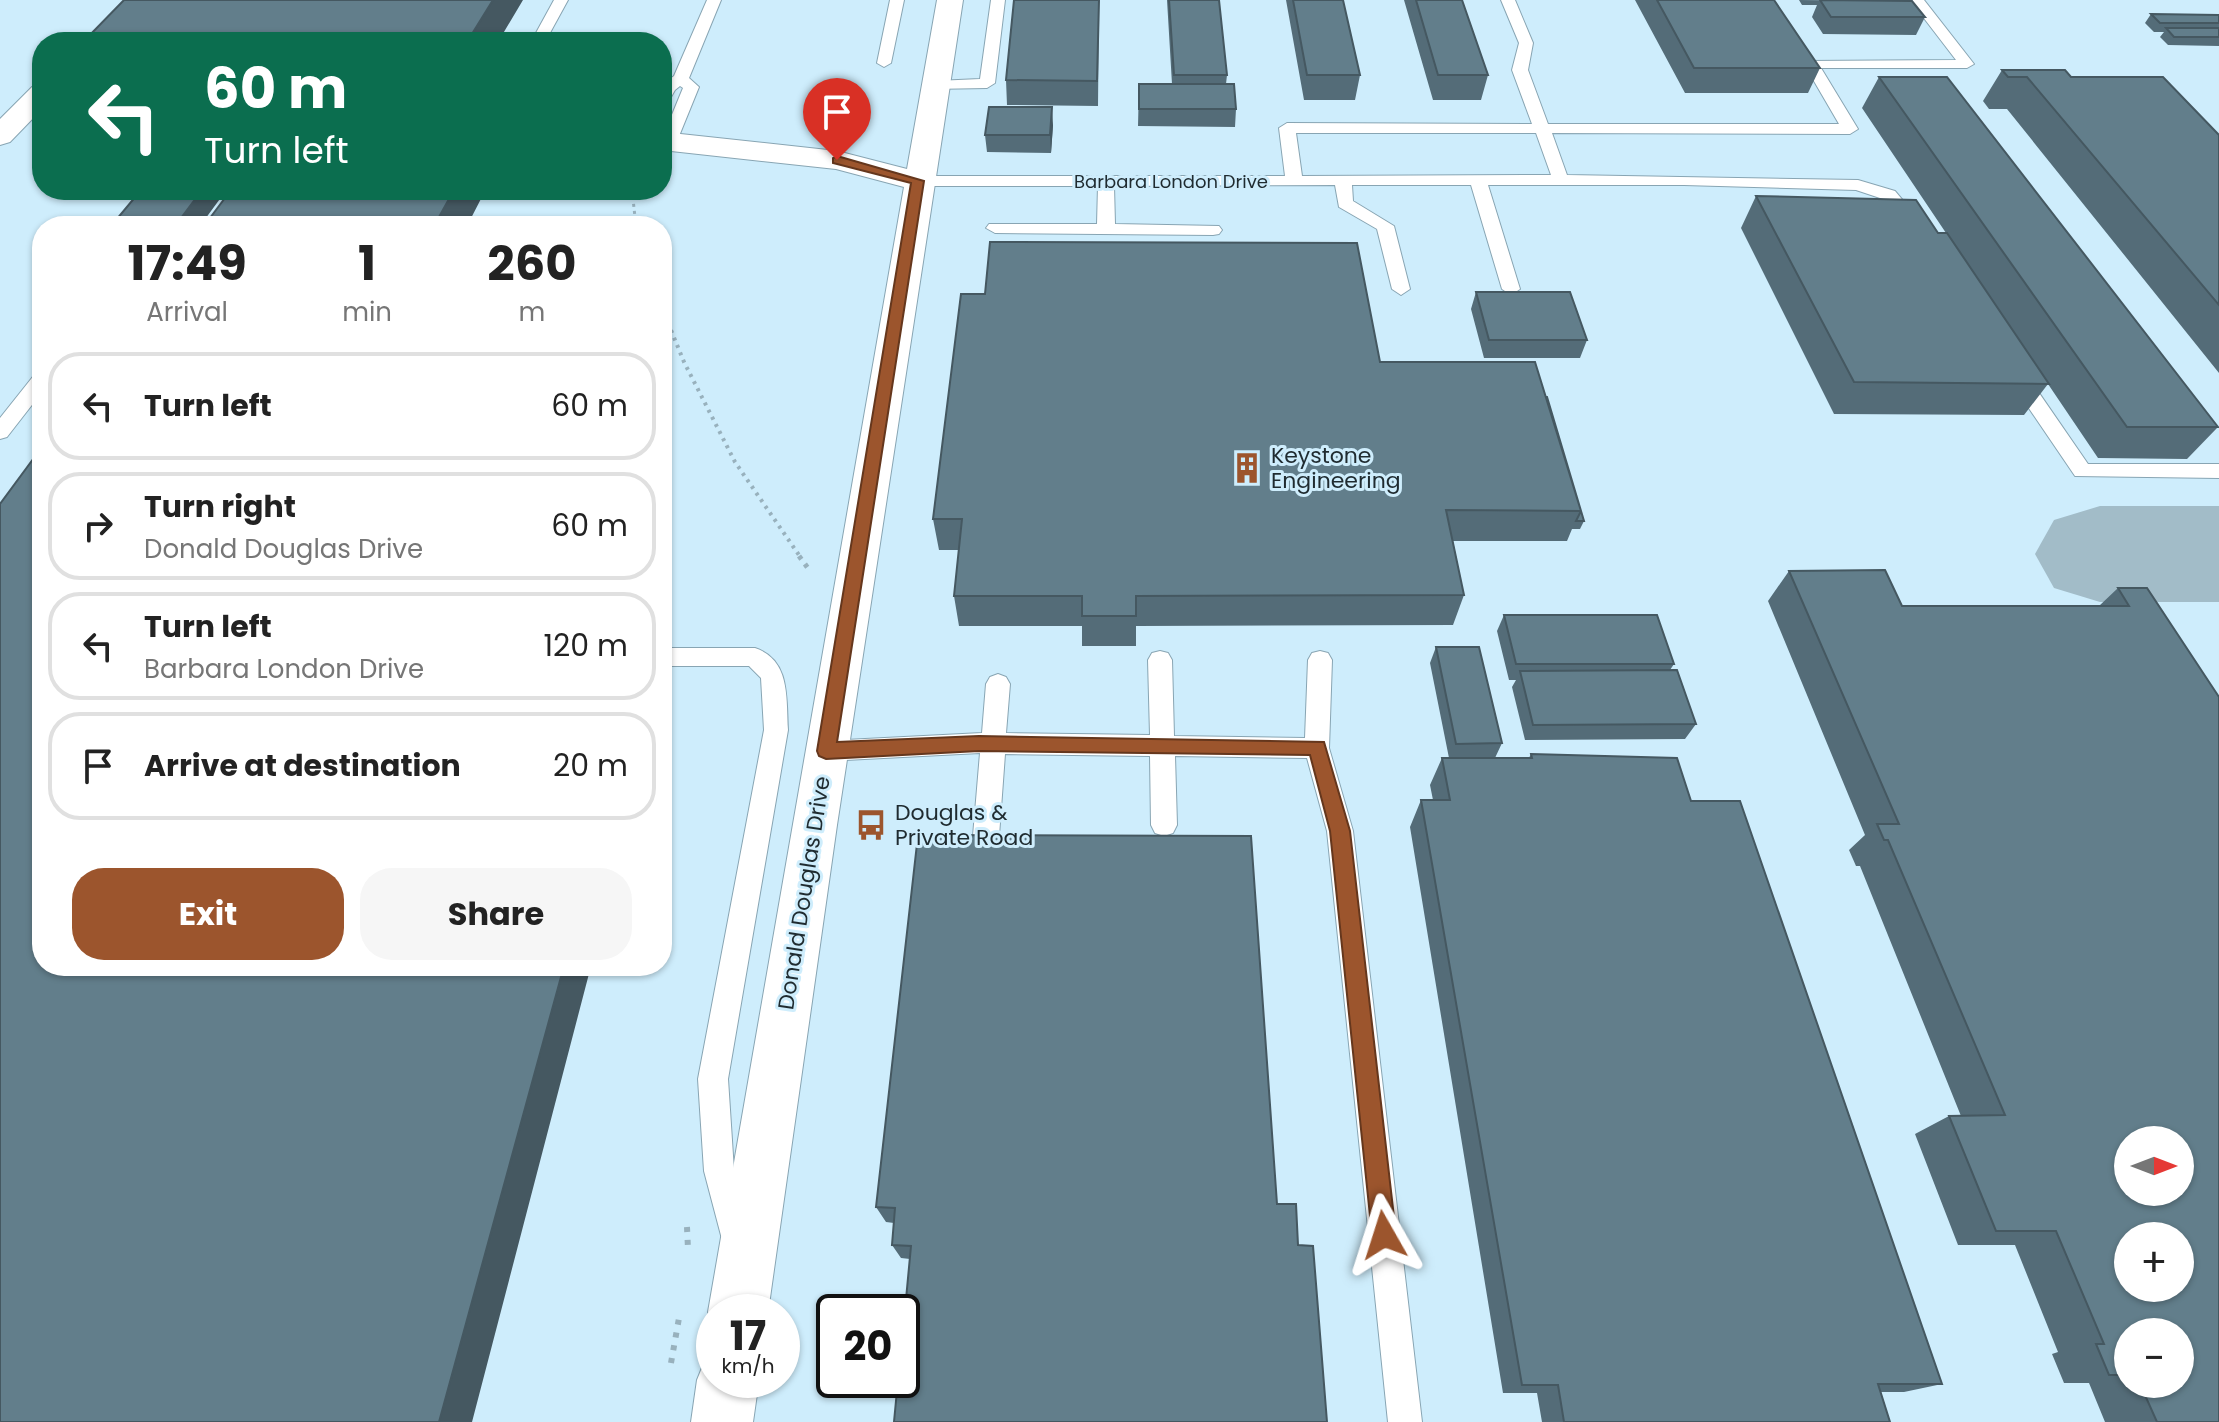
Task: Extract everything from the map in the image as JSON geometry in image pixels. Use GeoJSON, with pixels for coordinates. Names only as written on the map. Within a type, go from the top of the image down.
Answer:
{"type":"FeatureCollection","features":[{"type":"Feature","properties":{"kind":"street","name":"Donald Douglas Drive"},"geometry":{"type":"LineString","coordinates":[[741,1292],[918,181],[950,0]]}},
{"type":"Feature","properties":{"kind":"street"},"geometry":{"type":"LineString","coordinates":[[0,138],[22,106]]}},
{"type":"Feature","properties":{"kind":"street"},"geometry":{"type":"LineString","coordinates":[[0,138],[32,140]]}},
{"type":"Feature","properties":{"kind":"street","name":"Barbara London Drive"},"geometry":{"type":"LineString","coordinates":[[672,142],[837,160],[918,181]]}},
{"type":"Feature","properties":{"kind":"street"},"geometry":{"type":"LineString","coordinates":[[722,1422],[725,1398]]}},
{"type":"Feature","properties":{"kind":"lane"},"geometry":{"type":"LineString","coordinates":[[543,32],[561,0]]}},
{"type":"Feature","properties":{"kind":"lane"},"geometry":{"type":"LineString","coordinates":[[672,85],[681,79],[714,0]]}},
{"type":"Feature","properties":{"kind":"lane"},"geometry":{"type":"LineString","coordinates":[[884,63],[897,0]]}},
{"type":"Feature","properties":{"kind":"lane"},"geometry":{"type":"LineString","coordinates":[[936,86],[987,83],[998,0]]}},
{"type":"Feature","properties":{"kind":"lane"},"geometry":{"type":"LineString","coordinates":[[1508,0],[1526,43],[1520,70],[1561,180]]}},
{"type":"Feature","properties":{"kind":"lane"},"geometry":{"type":"LineString","coordinates":[[1294,180],[1287,128],[1850,129],[1811,64],[1967,64],[1917,0]]}},
{"type":"Feature","properties":{"kind":"lane"},"geometry":{"type":"LineString","coordinates":[[672,126],[691,87],[681,79]]}},
{"type":"Feature","properties":{"kind":"lane"},"geometry":{"type":"LineString","coordinates":[[1343,180],[1345,203],[1385,226],[1401,289]]}},
{"type":"Feature","properties":{"kind":"lane"},"geometry":{"type":"LineString","coordinates":[[1478,180],[1511,289]]}},
{"type":"Feature","properties":{"kind":"lane","name":"Barbara London Drive"},"geometry":{"type":"LineString","coordinates":[[918,181],[1684,180],[1858,185],[1889,195],[1922,237]]}},
{"type":"Feature","properties":{"kind":"lane"},"geometry":{"type":"LineString","coordinates":[[1106,181],[1106,229]]}},
{"type":"Feature","properties":{"kind":"lane"},"geometry":{"type":"LineString","coordinates":[[995,228],[1213,230]]}},
{"type":"Feature","properties":{"kind":"lane"},"geometry":{"type":"LineString","coordinates":[[2009,363],[2082,471],[2219,471]]}},
{"type":"Feature","properties":{"kind":"lane"},"geometry":{"type":"LineString","coordinates":[[0,401],[32,401]]}},
{"type":"Feature","properties":{"kind":"lane"},"geometry":{"type":"LineString","coordinates":[[0,432],[32,402]]}},
{"type":"Feature","properties":{"kind":"lane"},"geometry":{"type":"LineString","coordinates":[[672,657],[755,657],[773,675],[776,730],[713,1079],[719,1171],[741,1292]]}},
{"type":"Feature","properties":{"kind":"lane"},"geometry":{"type":"LineString","coordinates":[[1160,660],[1164,825]]}},
{"type":"Feature","properties":{"kind":"lane"},"geometry":{"type":"LineString","coordinates":[[1320,660],[1317,748],[1340,831],[1405,1422]]}},
{"type":"Feature","properties":{"kind":"lane"},"geometry":{"type":"LineString","coordinates":[[986,836],[998,684]]}},
{"type":"Feature","properties":{"kind":"lane"},"geometry":{"type":"LineString","coordinates":[[826,751],[993,744],[1317,748]]}},
{"type":"Feature","properties":{"kind":"path"},"geometry":{"type":"LineString","coordinates":[[672,333],[735,462],[814,577],[817,563]]}},
{"type":"Feature","properties":{"kind":"building"},"geometry":{"type":"Polygon","coordinates":[[[124,0],[493,0],[473,32],[93,32],[124,0]]]}},
{"type":"Feature","properties":{"kind":"building"},"geometry":{"type":"Polygon","coordinates":[[[1014,0],[1099,0],[1097,81],[1006,80],[1014,0]]]}},
{"type":"Feature","properties":{"kind":"building"},"geometry":{"type":"Polygon","coordinates":[[[1169,0],[1219,0],[1227,75],[1174,75],[1169,0]]]}},
{"type":"Feature","properties":{"kind":"building"},"geometry":{"type":"Polygon","coordinates":[[[1293,0],[1343,0],[1360,75],[1307,75],[1293,0]]]}},
{"type":"Feature","properties":{"kind":"building"},"geometry":{"type":"Polygon","coordinates":[[[1416,0],[1462,0],[1488,75],[1438,75],[1416,0]]]}},
{"type":"Feature","properties":{"kind":"building"},"geometry":{"type":"Polygon","coordinates":[[[1657,0],[1774,0],[1820,68],[1694,68],[1657,0]]]}},
{"type":"Feature","properties":{"kind":"building"},"geometry":{"type":"Polygon","coordinates":[[[1820,0],[1912,1],[1925,17],[1831,17],[1820,0]]]}},
{"type":"Feature","properties":{"kind":"building"},"geometry":{"type":"Polygon","coordinates":[[[2151,14],[2219,15],[2219,23],[2160,23],[2151,14]]]}},
{"type":"Feature","properties":{"kind":"building"},"geometry":{"type":"Polygon","coordinates":[[[2166,28],[2219,28],[2219,37],[2174,37],[2166,28]]]}},
{"type":"Feature","properties":{"kind":"building"},"geometry":{"type":"Polygon","coordinates":[[[2002,70],[2065,70],[2071,77],[2163,77],[2219,135],[2219,305],[2027,77],[2008,77],[2002,70]]]}},
{"type":"Feature","properties":{"kind":"building"},"geometry":{"type":"Polygon","coordinates":[[[1879,77],[1947,77],[2218,427],[2127,427],[1879,77]]]}},
{"type":"Feature","properties":{"kind":"building"},"geometry":{"type":"Polygon","coordinates":[[[1139,84],[1234,84],[1236,109],[1139,109],[1139,84]]]}},
{"type":"Feature","properties":{"kind":"building"},"geometry":{"type":"Polygon","coordinates":[[[989,107],[1052,107],[1050,135],[985,135],[989,107]]]}},
{"type":"Feature","properties":{"kind":"building"},"geometry":{"type":"Polygon","coordinates":[[[1756,196],[1916,200],[1938,233],[1947,233],[2049,384],[1854,382],[1756,196]]]}},
{"type":"Feature","properties":{"kind":"building"},"geometry":{"type":"Polygon","coordinates":[[[133,200],[194,200],[182,216],[119,216],[133,200]]]}},
{"type":"Feature","properties":{"kind":"building"},"geometry":{"type":"Polygon","coordinates":[[[224,200],[448,200],[440,216],[212,216],[224,200]]]}},
{"type":"Feature","properties":{"kind":"building","name":"Keystone Engineering"},"geometry":{"type":"Polygon","coordinates":[[[990,242],[1357,243],[1380,362],[1535,362],[1581,511],[1446,510],[1464,595],[1136,596],[1136,616],[1082,616],[1082,596],[954,596],[962,519],[933,519],[961,294],[985,294],[990,242]]]}},
{"type":"Feature","properties":{"kind":"building"},"geometry":{"type":"Polygon","coordinates":[[[1476,292],[1570,292],[1587,340],[1489,340],[1476,292]]]}},
{"type":"Feature","properties":{"kind":"building"},"geometry":{"type":"Polygon","coordinates":[[[1547,397],[1584,521],[1576,521],[1581,511],[1547,397]]]}},
{"type":"Feature","properties":{"kind":"building"},"geometry":{"type":"Polygon","coordinates":[[[32,461],[32,976],[561,976],[439,1422],[0,1422],[0,504],[32,461]]]}},
{"type":"Feature","properties":{"kind":"building"},"geometry":{"type":"Polygon","coordinates":[[[1885,570],[1902,606],[2129,606],[2118,588],[2147,588],[2219,697],[2219,1422],[2157,1422],[2146,1398],[2194,1398],[2194,1318],[2114,1318],[2114,1375],[2109,1375],[2096,1344],[2104,1344],[2056,1231],[1996,1231],[1949,1116],[2005,1115],[1888,840],[1884,840],[1877,824],[1899,824],[1789,571],[1885,570]]]}},
{"type":"Feature","properties":{"kind":"building"},"geometry":{"type":"Polygon","coordinates":[[[1504,615],[1657,615],[1674,664],[1516,664],[1504,615]]]}},
{"type":"Feature","properties":{"kind":"building"},"geometry":{"type":"Polygon","coordinates":[[[1436,647],[1479,647],[1502,743],[1456,744],[1436,647]]]}},
{"type":"Feature","properties":{"kind":"building"},"geometry":{"type":"Polygon","coordinates":[[[1677,670],[1696,724],[1533,725],[1520,671],[1677,670]]]}},
{"type":"Feature","properties":{"kind":"building"},"geometry":{"type":"Polygon","coordinates":[[[1531,754],[1677,758],[1691,801],[1740,801],[1942,1384],[1878,1384],[1890,1422],[1564,1422],[1558,1385],[1522,1385],[1421,800],[1450,800],[1442,758],[1532,758],[1531,754]]]}},
{"type":"Feature","properties":{"kind":"building"},"geometry":{"type":"Polygon","coordinates":[[[918,835],[1251,836],[1277,1204],[1296,1204],[1298,1245],[1313,1246],[1327,1422],[894,1422],[896,1398],[920,1398],[920,1294],[906,1294],[911,1246],[892,1245],[895,1208],[876,1207],[918,835]]]}},
{"type":"Feature","properties":{"kind":"taxiway"},"geometry":{"type":"LineString","coordinates":[[2100,554],[2219,554]]}},
{"type":"Feature","properties":{"kind":"place","name":"Keystone Engineering"},"geometry":{"type":"Point","coordinates":[1247,468]}},
{"type":"Feature","properties":{"kind":"place","name":"Douglas & Private Road"},"geometry":{"type":"Point","coordinates":[871,825]}},
{"type":"Feature","properties":{"kind":"route"},"geometry":{"type":"LineString","coordinates":[[837,160],[918,181],[826,751],[979,743],[1317,748],[1340,831],[1384,1235]]}}]}
